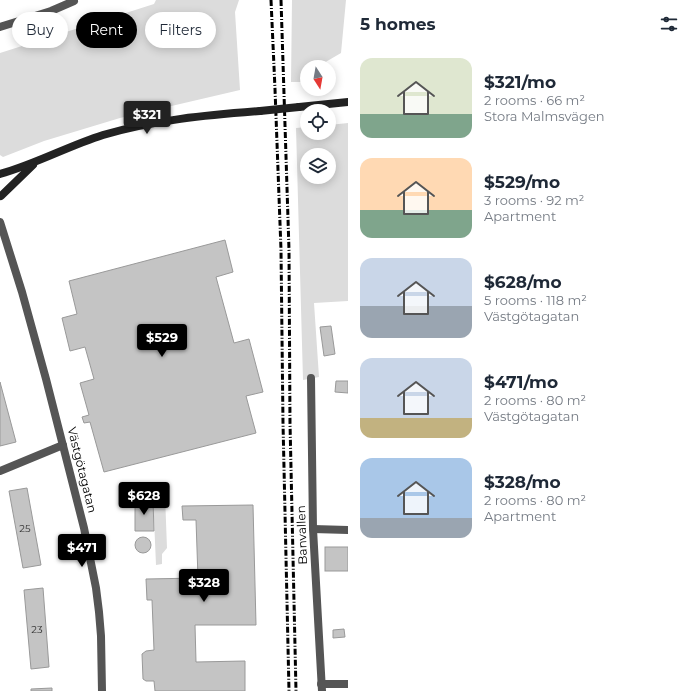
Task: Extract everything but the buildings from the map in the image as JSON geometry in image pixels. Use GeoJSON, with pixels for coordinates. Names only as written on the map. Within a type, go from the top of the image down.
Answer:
{"type":"FeatureCollection","features":[{"type":"Feature","properties":{"kind":"street"},"geometry":{"type":"LineString","coordinates":[[0,27],[51,11],[74,1],[73,0]]}},
{"type":"Feature","properties":{"kind":"street"},"geometry":{"type":"LineString","coordinates":[[0,174],[35,163],[70,147],[102,135],[165,120],[348,102]]}},
{"type":"Feature","properties":{"kind":"street"},"geometry":{"type":"LineString","coordinates":[[1,198],[35,163]]}},
{"type":"Feature","properties":{"kind":"street"},"geometry":{"type":"LineString","coordinates":[[0,185],[1,198]]}},
{"type":"Feature","properties":{"kind":"street","name":"Västgötagatan"},"geometry":{"type":"LineString","coordinates":[[0,222],[26,306],[84,528],[96,588],[101,636],[102,691]]}},
{"type":"Feature","properties":{"kind":"street","name":"Västgötagatan"},"geometry":{"type":"LineString","coordinates":[[0,243],[11,259]]}},
{"type":"Feature","properties":{"kind":"street","name":"Banvallen"},"geometry":{"type":"LineString","coordinates":[[311,378],[313,529],[321,687]]}},
{"type":"Feature","properties":{"kind":"street"},"geometry":{"type":"LineString","coordinates":[[0,471],[63,445]]}},
{"type":"Feature","properties":{"kind":"street"},"geometry":{"type":"LineString","coordinates":[[313,529],[348,530]]}},
{"type":"Feature","properties":{"kind":"street"},"geometry":{"type":"LineString","coordinates":[[321,687],[348,684]]}},
{"type":"Feature","properties":{"kind":"shaded area"},"geometry":{"type":"Polygon","coordinates":[[[156,0],[239,0],[235,12],[240,90],[120,118],[44,141],[3,157],[0,155],[0,53],[16,48],[68,48],[68,31],[76,29],[76,48],[137,48],[137,12],[129,12],[154,4],[156,0]]]}},
{"type":"Feature","properties":{"kind":"shaded area"},"geometry":{"type":"Polygon","coordinates":[[[292,0],[346,0],[341,53],[329,60],[300,60],[300,82],[291,82],[292,0]]]}},
{"type":"Feature","properties":{"kind":"shaded area"},"geometry":{"type":"Polygon","coordinates":[[[348,123],[348,301],[314,303],[319,377],[303,380],[296,128],[300,128],[300,140],[336,140],[336,124],[348,123]]]}},
{"type":"Feature","properties":{"kind":"shaded area"},"geometry":{"type":"Polygon","coordinates":[[[153,495],[165,495],[167,548],[162,554],[162,564],[156,565],[153,495]]]}},
{"type":"Feature","properties":{"kind":"railway"},"geometry":{"type":"LineString","coordinates":[[271,0],[281,250],[289,691]]}},
{"type":"Feature","properties":{"kind":"railway"},"geometry":{"type":"LineString","coordinates":[[281,0],[289,250],[290,423],[296,691]]}}]}
